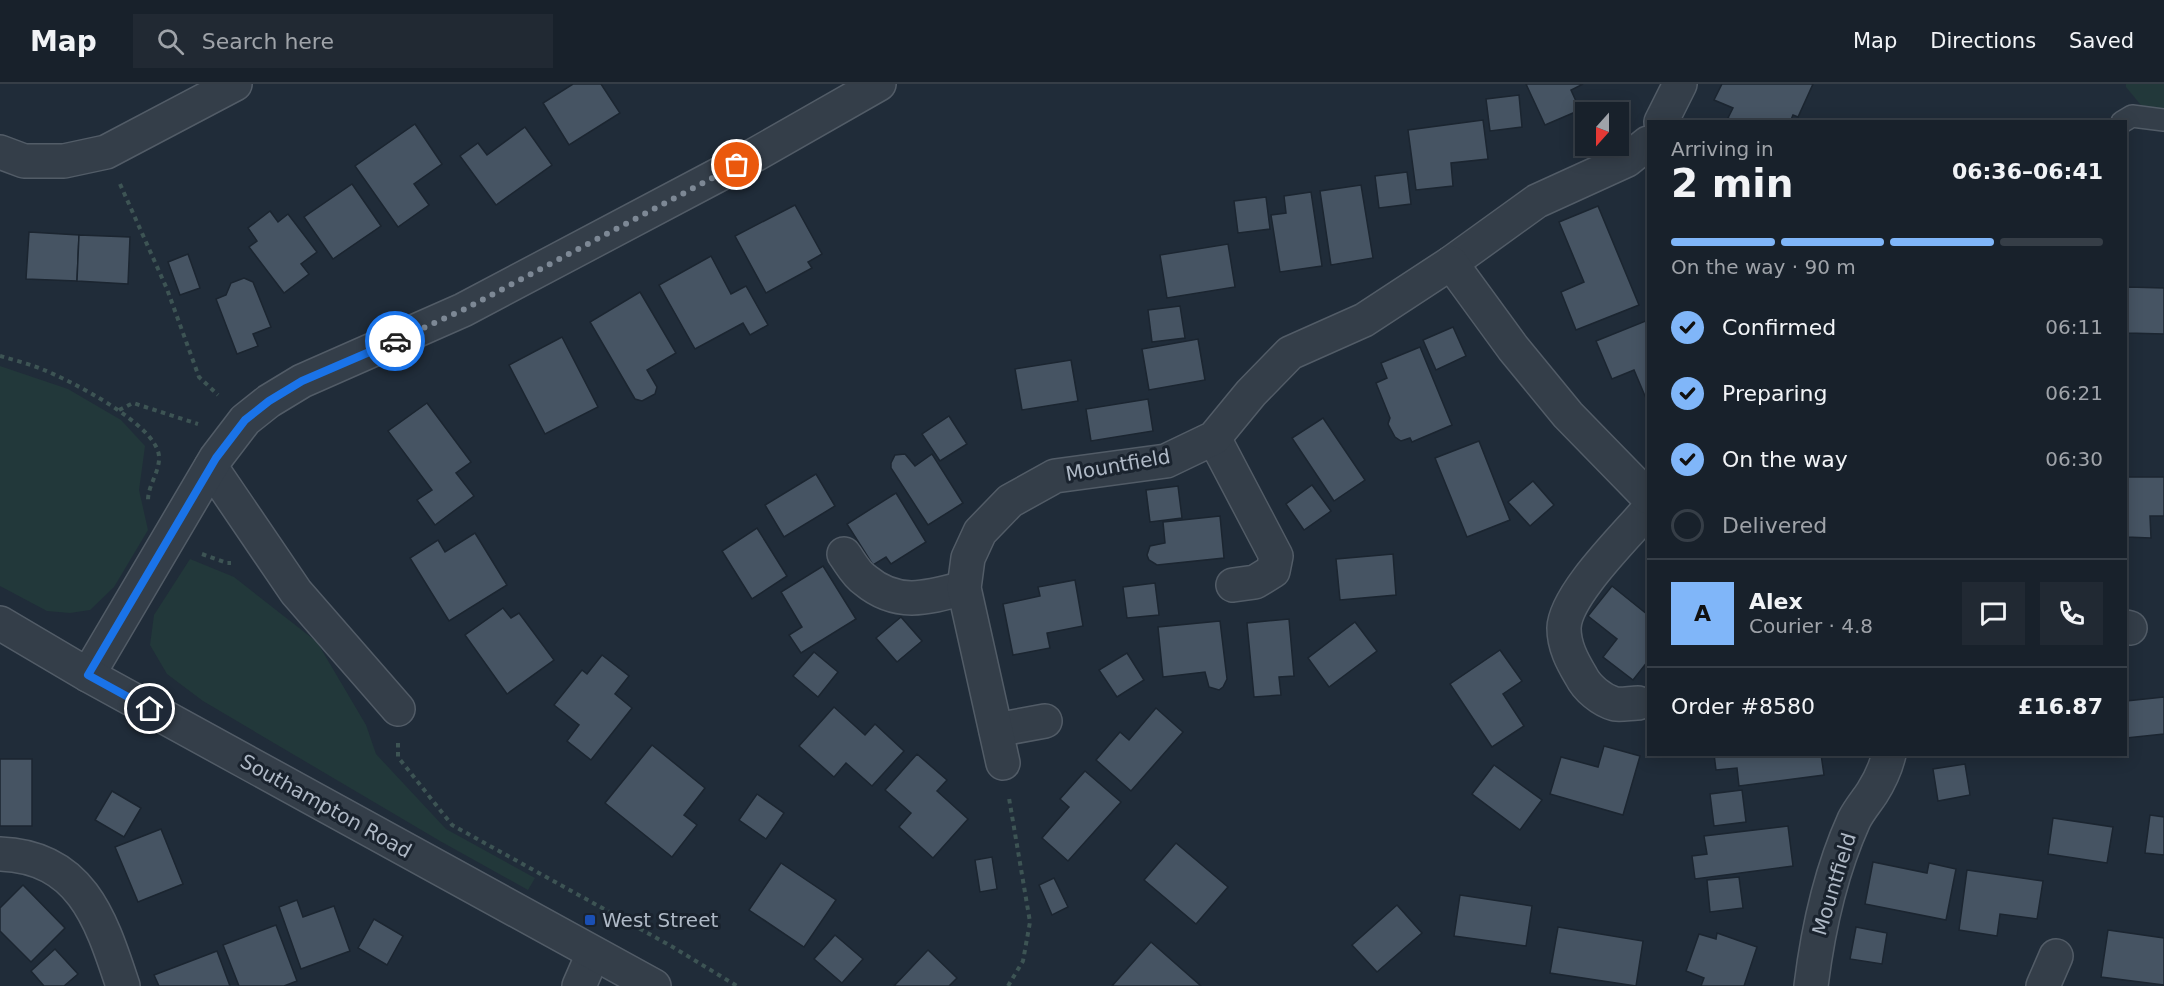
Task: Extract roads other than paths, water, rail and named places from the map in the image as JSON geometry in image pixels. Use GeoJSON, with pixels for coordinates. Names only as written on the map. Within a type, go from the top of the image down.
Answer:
{"type":"FeatureCollection","features":[{"type":"Feature","properties":{"kind":"street"},"geometry":{"type":"LineString","coordinates":[[0,152],[24,161],[64,161],[106,152],[235,84]]}},
{"type":"Feature","properties":{"kind":"street"},"geometry":{"type":"LineString","coordinates":[[88,675],[211,467],[239,427],[269,401],[302,381],[463,310],[737,165],[879,84]]}},
{"type":"Feature","properties":{"kind":"street"},"geometry":{"type":"LineString","coordinates":[[1662,120],[1680,84]]}},
{"type":"Feature","properties":{"kind":"street","name":"Mountfield"},"geometry":{"type":"LineString","coordinates":[[1003,763],[964,588],[968,558],[980,532],[1010,501],[1055,476],[1166,460],[1214,438],[1251,393],[1290,353],[1364,320],[1451,263],[1537,201],[1627,160],[1647,143]]}},
{"type":"Feature","properties":{"kind":"street"},"geometry":{"type":"LineString","coordinates":[[1451,263],[1512,348],[1568,415],[1647,496]]}},
{"type":"Feature","properties":{"kind":"street"},"geometry":{"type":"LineString","coordinates":[[1214,438],[1276,556],[1273,571],[1255,582],[1233,585]]}},
{"type":"Feature","properties":{"kind":"street"},"geometry":{"type":"LineString","coordinates":[[211,467],[296,592],[398,710]]}},
{"type":"Feature","properties":{"kind":"street"},"geometry":{"type":"LineString","coordinates":[[1638,703],[1616,704],[1586,685],[1568,652],[1564,628],[1569,608],[1587,581],[1647,511]]}},
{"type":"Feature","properties":{"kind":"street"},"geometry":{"type":"LineString","coordinates":[[844,554],[863,579],[888,595],[908,599],[928,598],[964,588]]}},
{"type":"Feature","properties":{"kind":"street","name":"Southampton Road"},"geometry":{"type":"LineString","coordinates":[[0,623],[88,675],[654,986]]}},
{"type":"Feature","properties":{"kind":"street"},"geometry":{"type":"LineString","coordinates":[[996,730],[1045,721]]}},
{"type":"Feature","properties":{"kind":"street","name":"Mountfield"},"geometry":{"type":"LineString","coordinates":[[1811,986],[1816,940],[1826,896],[1855,817],[1873,791],[1888,756]]}},
{"type":"Feature","properties":{"kind":"street"},"geometry":{"type":"LineString","coordinates":[[0,854],[44,862],[74,883],[94,909],[123,986]]}},
{"type":"Feature","properties":{"kind":"street"},"geometry":{"type":"LineString","coordinates":[[579,986],[593,954]]}},
{"type":"Feature","properties":{"kind":"street"},"geometry":{"type":"LineString","coordinates":[[2043,986],[2056,956]]}},
{"type":"Feature","properties":{"kind":"lane"},"geometry":{"type":"LineString","coordinates":[[2126,120],[2132,117],[2164,120]]}},
{"type":"Feature","properties":{"kind":"place","name":"West Street"},"geometry":{"type":"Point","coordinates":[590,920]}}]}
